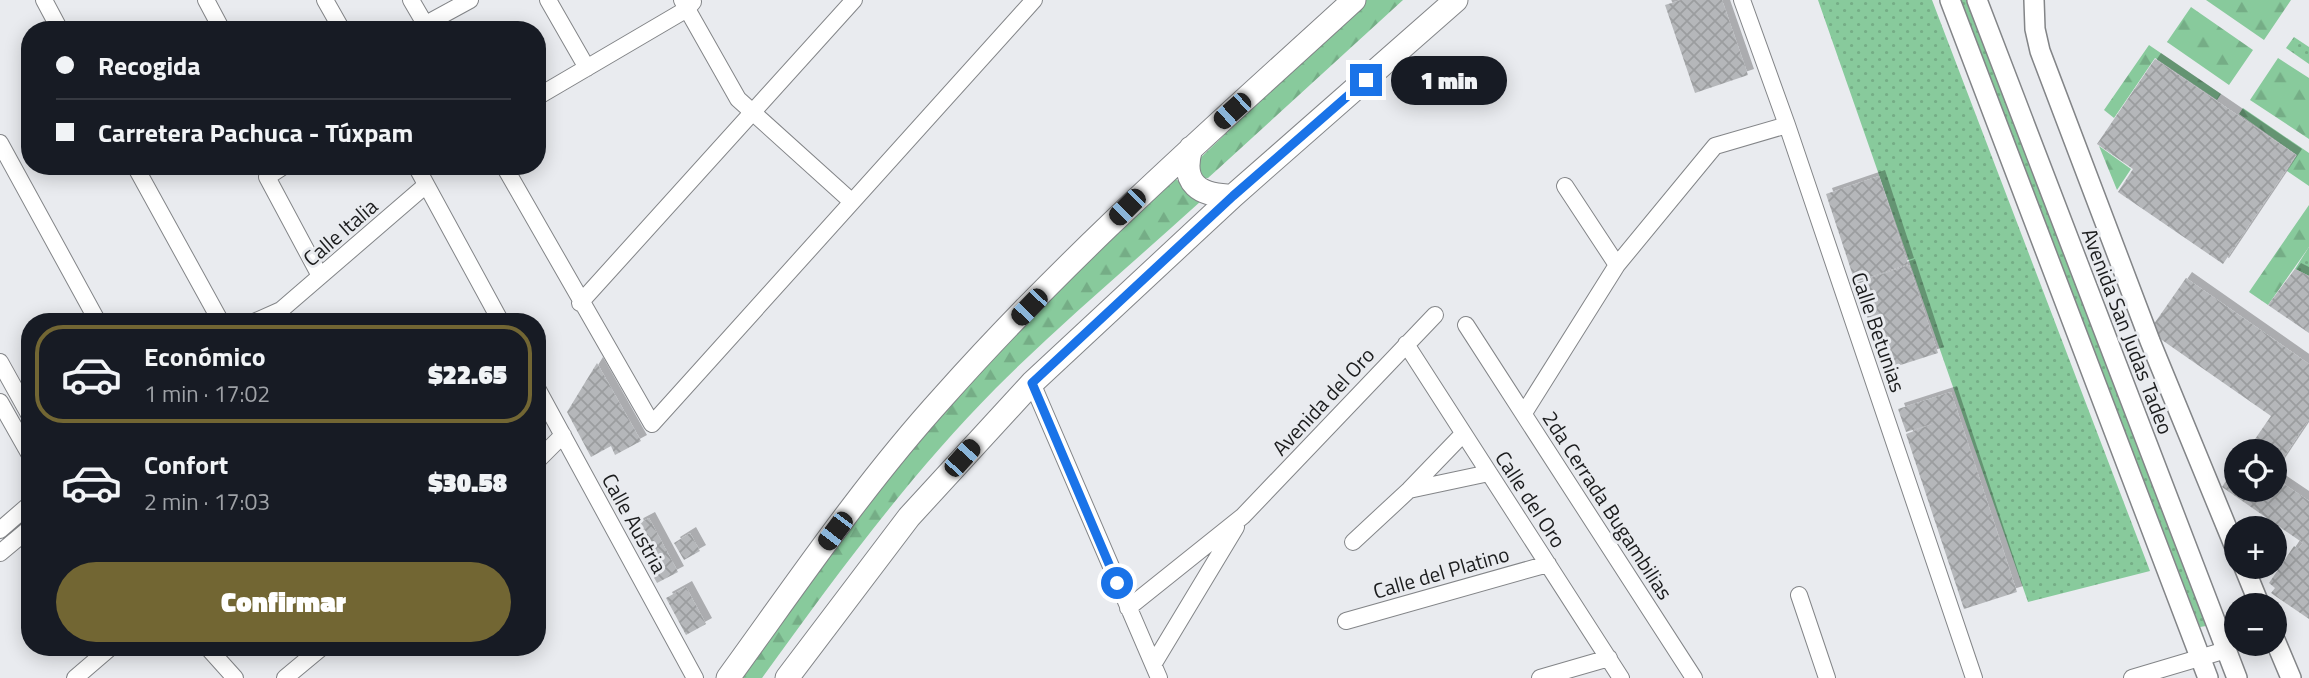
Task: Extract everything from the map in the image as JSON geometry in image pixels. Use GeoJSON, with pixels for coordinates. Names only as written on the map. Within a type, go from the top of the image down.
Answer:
{"type":"FeatureCollection","features":[{"type":"Feature","properties":{"kind":"main road"},"geometry":{"type":"LineString","coordinates":[[728,678],[879,472],[943,396],[1063,271],[1191,148],[1354,0]]}},
{"type":"Feature","properties":{"kind":"main road"},"geometry":{"type":"LineString","coordinates":[[787,678],[909,517],[1032,383],[1233,196],[1456,0]]}},
{"type":"Feature","properties":{"kind":"main road"},"geometry":{"type":"LineString","coordinates":[[1191,148],[1186,164],[1190,179],[1198,188],[1213,196],[1233,196]]}},
{"type":"Feature","properties":{"kind":"street"},"geometry":{"type":"LineString","coordinates":[[44,0],[55,21]]}},
{"type":"Feature","properties":{"kind":"street"},"geometry":{"type":"LineString","coordinates":[[205,0],[217,21]]}},
{"type":"Feature","properties":{"kind":"street"},"geometry":{"type":"LineString","coordinates":[[325,0],[337,21]]}},
{"type":"Feature","properties":{"kind":"street"},"geometry":{"type":"LineString","coordinates":[[411,0],[418,21]]}},
{"type":"Feature","properties":{"kind":"street"},"geometry":{"type":"LineString","coordinates":[[431,21],[470,0]]}},
{"type":"Feature","properties":{"kind":"street"},"geometry":{"type":"LineString","coordinates":[[548,0],[587,68]]}},
{"type":"Feature","properties":{"kind":"street"},"geometry":{"type":"LineString","coordinates":[[580,303],[854,0]]}},
{"type":"Feature","properties":{"kind":"street"},"geometry":{"type":"LineString","coordinates":[[509,175],[580,303],[652,424],[1034,0]]}},
{"type":"Feature","properties":{"kind":"street","name":"Calle Betunias"},"geometry":{"type":"LineString","coordinates":[[1742,0],[1787,125],[1974,678]]}},
{"type":"Feature","properties":{"kind":"street"},"geometry":{"type":"LineString","coordinates":[[1950,0],[2207,678]]}},
{"type":"Feature","properties":{"kind":"street","name":"Avenida San Judas Tadeo"},"geometry":{"type":"LineString","coordinates":[[1976,0],[2224,645]]}},
{"type":"Feature","properties":{"kind":"street"},"geometry":{"type":"LineString","coordinates":[[2034,0],[2035,29],[2040,51],[2150,341],[2224,521]]}},
{"type":"Feature","properties":{"kind":"street"},"geometry":{"type":"LineString","coordinates":[[546,92],[688,3],[738,99],[851,201]]}},
{"type":"Feature","properties":{"kind":"street","name":"2da Cerrada Bugambilias"},"geometry":{"type":"LineString","coordinates":[[1693,678],[1524,413],[1616,265],[1715,146],[1787,125]]}},
{"type":"Feature","properties":{"kind":"street"},"geometry":{"type":"LineString","coordinates":[[0,143],[93,313]]}},
{"type":"Feature","properties":{"kind":"street"},"geometry":{"type":"LineString","coordinates":[[140,175],[216,313]]}},
{"type":"Feature","properties":{"kind":"street"},"geometry":{"type":"LineString","coordinates":[[270,175],[267,177],[320,276]]}},
{"type":"Feature","properties":{"kind":"street"},"geometry":{"type":"LineString","coordinates":[[421,175],[496,313]]}},
{"type":"Feature","properties":{"kind":"street","name":"Calle Italia"},"geometry":{"type":"LineString","coordinates":[[278,313],[426,185]]}},
{"type":"Feature","properties":{"kind":"street"},"geometry":{"type":"LineString","coordinates":[[1565,186],[1616,265]]}},
{"type":"Feature","properties":{"kind":"street","name":"Calle Italia"},"geometry":{"type":"LineString","coordinates":[[274,313],[281,310]]}},
{"type":"Feature","properties":{"kind":"street","name":"Avenida del Oro"},"geometry":{"type":"LineString","coordinates":[[1128,608],[1243,516],[1435,315]]}},
{"type":"Feature","properties":{"kind":"street"},"geometry":{"type":"LineString","coordinates":[[1466,325],[1524,413]]}},
{"type":"Feature","properties":{"kind":"street","name":"Calle del Oro"},"geometry":{"type":"LineString","coordinates":[[1406,344],[1621,678]]}},
{"type":"Feature","properties":{"kind":"street"},"geometry":{"type":"LineString","coordinates":[[0,362],[21,400]]}},
{"type":"Feature","properties":{"kind":"street"},"geometry":{"type":"LineString","coordinates":[[1032,383],[1156,671]]}},
{"type":"Feature","properties":{"kind":"street"},"geometry":{"type":"LineString","coordinates":[[0,402],[21,439]]}},
{"type":"Feature","properties":{"kind":"street","name":"Calle Austria"},"geometry":{"type":"LineString","coordinates":[[546,405],[695,678]]}},
{"type":"Feature","properties":{"kind":"street"},"geometry":{"type":"LineString","coordinates":[[1353,542],[1409,490],[1463,433]]}},
{"type":"Feature","properties":{"kind":"street"},"geometry":{"type":"LineString","coordinates":[[546,452],[562,435]]}},
{"type":"Feature","properties":{"kind":"street"},"geometry":{"type":"LineString","coordinates":[[1409,490],[1489,473]]}},
{"type":"Feature","properties":{"kind":"street"},"geometry":{"type":"LineString","coordinates":[[0,530],[21,512]]}},
{"type":"Feature","properties":{"kind":"street","name":"Avenida del Oro"},"geometry":{"type":"LineString","coordinates":[[1156,671],[1243,516]]}},
{"type":"Feature","properties":{"kind":"street"},"geometry":{"type":"LineString","coordinates":[[0,554],[21,536]]}},
{"type":"Feature","properties":{"kind":"street","name":"Calle del Platino"},"geometry":{"type":"LineString","coordinates":[[1346,621],[1548,564]]}},
{"type":"Feature","properties":{"kind":"street"},"geometry":{"type":"LineString","coordinates":[[1799,595],[1827,678]]}},
{"type":"Feature","properties":{"kind":"street"},"geometry":{"type":"LineString","coordinates":[[2132,678],[2224,651]]}},
{"type":"Feature","properties":{"kind":"street"},"geometry":{"type":"LineString","coordinates":[[75,678],[101,656]]}},
{"type":"Feature","properties":{"kind":"street"},"geometry":{"type":"LineString","coordinates":[[215,656],[235,678]]}},
{"type":"Feature","properties":{"kind":"street"},"geometry":{"type":"LineString","coordinates":[[285,678],[311,656]]}},
{"type":"Feature","properties":{"kind":"street","name":"Avenida San Judas Tadeo"},"geometry":{"type":"LineString","coordinates":[[2228,656],[2236,678]]}},
{"type":"Feature","properties":{"kind":"street"},"geometry":{"type":"LineString","coordinates":[[2282,656],[2291,678]]}},
{"type":"Feature","properties":{"kind":"street"},"geometry":{"type":"LineString","coordinates":[[1540,678],[1609,658]]}},
{"type":"Feature","properties":{"kind":"green space"},"geometry":{"type":"Polygon","coordinates":[[[1366,0],[1403,0],[1208,178],[1202,178],[1195,163],[1366,0]]]}},
{"type":"Feature","properties":{"kind":"green space"},"geometry":{"type":"Polygon","coordinates":[[[1818,0],[1932,0],[2150,571],[2028,602],[1818,0]]]}},
{"type":"Feature","properties":{"kind":"green space"},"geometry":{"type":"Polygon","coordinates":[[[1960,0],[1966,0],[2206,626],[2200,627],[1960,0]]]}},
{"type":"Feature","properties":{"kind":"green space"},"geometry":{"type":"Polygon","coordinates":[[[2206,0],[2291,0],[2264,40],[2206,0]]]}},
{"type":"Feature","properties":{"kind":"green space"},"geometry":{"type":"Polygon","coordinates":[[[2191,7],[2253,50],[2229,85],[2167,42],[2191,7]]]}},
{"type":"Feature","properties":{"kind":"green space"},"geometry":{"type":"Polygon","coordinates":[[[2294,37],[2309,47],[2309,64],[2286,48],[2294,37]]]}},
{"type":"Feature","properties":{"kind":"green space"},"geometry":{"type":"Polygon","coordinates":[[[2149,45],[2221,94],[2217,100],[2155,58],[2114,118],[2104,110],[2149,45]]]}},
{"type":"Feature","properties":{"kind":"green space"},"geometry":{"type":"Polygon","coordinates":[[[2278,58],[2309,78],[2309,139],[2250,100],[2278,58]]]}},
{"type":"Feature","properties":{"kind":"green space"},"geometry":{"type":"Polygon","coordinates":[[[2243,108],[2309,153],[2309,186],[2287,171],[2297,155],[2239,114],[2243,108]]]}},
{"type":"Feature","properties":{"kind":"green space"},"geometry":{"type":"Polygon","coordinates":[[[2099,146],[2131,169],[2117,190],[2099,146]]]}},
{"type":"Feature","properties":{"kind":"green space"},"geometry":{"type":"Polygon","coordinates":[[[1175,178],[1201,201],[1046,340],[964,422],[873,528],[762,678],[736,678],[858,512],[979,366],[1175,178]]]}},
{"type":"Feature","properties":{"kind":"green space"},"geometry":{"type":"Polygon","coordinates":[[[2309,205],[2309,247],[2268,305],[2249,292],[2309,205]]]}},
{"type":"Feature","properties":{"kind":"green space"},"geometry":{"type":"Polygon","coordinates":[[[2309,247],[2309,276],[2295,269],[2309,247]]]}},
{"type":"Feature","properties":{"kind":"building"},"geometry":{"type":"Polygon","coordinates":[[[1681,0],[1722,0],[1748,75],[1695,93],[1665,5],[1681,0]]]}},
{"type":"Feature","properties":{"kind":"building"},"geometry":{"type":"Polygon","coordinates":[[[2155,59],[2296,155],[2223,264],[2118,192],[2133,169],[2097,144],[2155,59]]]}},
{"type":"Feature","properties":{"kind":"building"},"geometry":{"type":"Polygon","coordinates":[[[1879,176],[1908,264],[1855,282],[1826,194],[1879,176]]]}},
{"type":"Feature","properties":{"kind":"building"},"geometry":{"type":"Polygon","coordinates":[[[1909,265],[1938,353],[1885,370],[1856,283],[1909,265]]]}},
{"type":"Feature","properties":{"kind":"building"},"geometry":{"type":"Polygon","coordinates":[[[2295,269],[2309,276],[2309,333],[2268,305],[2295,269]]]}},
{"type":"Feature","properties":{"kind":"building"},"geometry":{"type":"Polygon","coordinates":[[[2186,278],[2309,364],[2309,419],[2287,452],[2287,439],[2255,439],[2271,416],[2149,331],[2186,278]]]}},
{"type":"Feature","properties":{"kind":"building"},"geometry":{"type":"Polygon","coordinates":[[[597,363],[641,441],[615,455],[611,446],[591,457],[567,412],[597,363]]]}},
{"type":"Feature","properties":{"kind":"building"},"geometry":{"type":"Polygon","coordinates":[[[1951,392],[2017,592],[1964,609],[1906,434],[1935,423],[1906,432],[1898,409],[1951,392]]]}},
{"type":"Feature","properties":{"kind":"building"},"geometry":{"type":"Polygon","coordinates":[[[2287,486],[2309,501],[2309,619],[2287,604],[2287,593],[2271,593],[2275,588],[2269,583],[2272,579],[2287,579],[2287,556],[2294,546],[2298,549],[2303,543],[2287,532],[2287,516],[2264,516],[2244,502],[2287,502],[2287,486]]]}},
{"type":"Feature","properties":{"kind":"building"},"geometry":{"type":"Polygon","coordinates":[[[649,518],[678,572],[657,583],[628,529],[649,518]]]}},
{"type":"Feature","properties":{"kind":"building"},"geometry":{"type":"Polygon","coordinates":[[[690,533],[700,551],[684,560],[674,543],[690,533]]]}},
{"type":"Feature","properties":{"kind":"building"},"geometry":{"type":"Polygon","coordinates":[[[686,587],[706,624],[686,635],[666,598],[686,587]]]}},
{"type":"Feature","properties":{"kind":"route"},"geometry":{"type":"LineString","coordinates":[[1117,583],[1032,383],[1233,196],[1366,80]]}}]}
